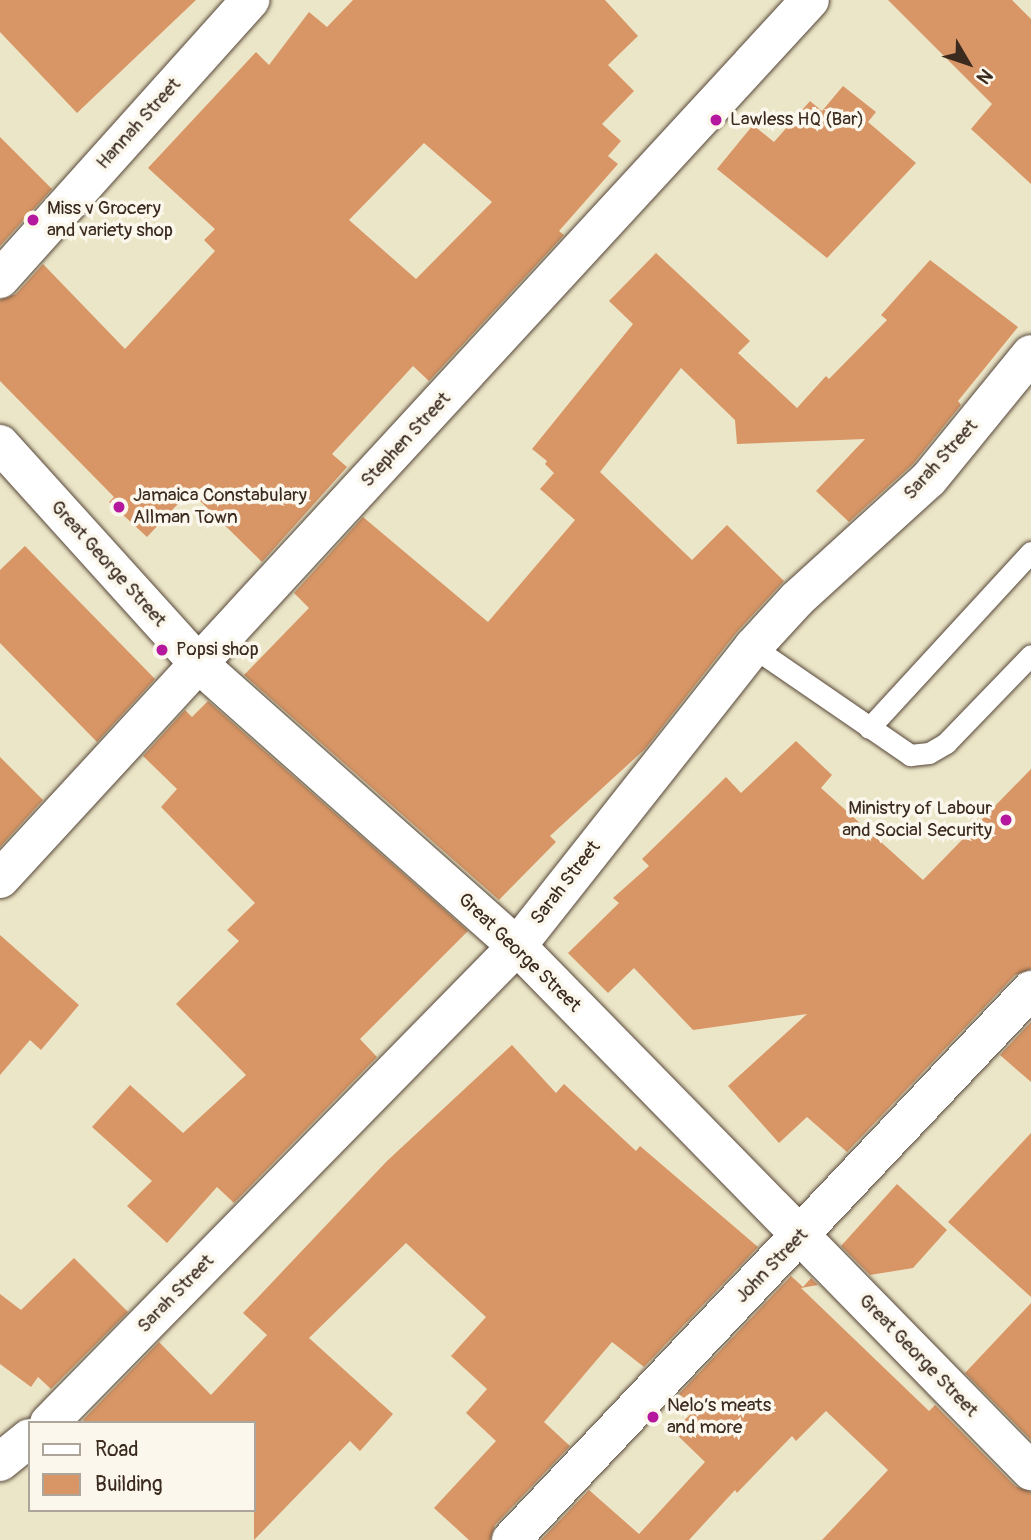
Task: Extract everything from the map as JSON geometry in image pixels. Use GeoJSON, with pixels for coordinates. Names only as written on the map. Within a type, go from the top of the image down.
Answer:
{"type":"FeatureCollection","features":[{"type":"Feature","properties":{"kind":"street","name":"Hannah Street"},"geometry":{"type":"LineString","coordinates":[[0,279],[250,0]]}},
{"type":"Feature","properties":{"kind":"street","name":"Stephen Street"},"geometry":{"type":"LineString","coordinates":[[0,879],[810,0]]}},
{"type":"Feature","properties":{"kind":"street","name":"Sarah Street"},"geometry":{"type":"LineString","coordinates":[[51,1421],[517,946],[753,647],[797,599],[929,479],[1031,354]]}},
{"type":"Feature","properties":{"kind":"street","name":"Great George Street"},"geometry":{"type":"LineString","coordinates":[[0,444],[200,665],[517,946],[1031,1471]]}},
{"type":"Feature","properties":{"kind":"street","name":"John Street"},"geometry":{"type":"LineString","coordinates":[[511,1540],[801,1237],[1031,990]]}},
{"type":"Feature","properties":{"kind":"street"},"geometry":{"type":"LineString","coordinates":[[0,1462],[28,1440]]}},
{"type":"Feature","properties":{"kind":"lane"},"geometry":{"type":"LineString","coordinates":[[869,728],[1031,552]]}},
{"type":"Feature","properties":{"kind":"lane"},"geometry":{"type":"LineString","coordinates":[[753,647],[910,755],[929,753],[946,743],[1031,655]]}},
{"type":"Feature","properties":{"kind":"building"},"geometry":{"type":"Polygon","coordinates":[[[0,0],[196,0],[77,113],[0,32],[0,0]]]}},
{"type":"Feature","properties":{"kind":"building"},"geometry":{"type":"Polygon","coordinates":[[[353,0],[605,0],[638,36],[608,65],[634,91],[602,124],[621,141],[608,156],[618,164],[559,231],[564,235],[429,381],[413,366],[332,454],[347,467],[262,562],[190,491],[147,537],[109,502],[114,497],[0,381],[0,300],[16,294],[43,264],[125,349],[215,251],[204,240],[215,229],[148,168],[256,52],[269,65],[309,12],[327,27],[353,0]],[[424,143],[349,220],[416,279],[492,202],[424,143]]]}},
{"type":"Feature","properties":{"kind":"building"},"geometry":{"type":"Polygon","coordinates":[[[888,0],[1012,0],[1031,19],[1031,184],[971,129],[992,104],[888,0]]]}},
{"type":"Feature","properties":{"kind":"building"},"geometry":{"type":"Polygon","coordinates":[[[843,86],[876,112],[868,122],[916,163],[827,258],[717,169],[753,125],[774,142],[810,101],[822,111],[843,86]]]}},
{"type":"Feature","properties":{"kind":"building"},"geometry":{"type":"Polygon","coordinates":[[[0,137],[52,189],[0,246],[0,137]]]}},
{"type":"Feature","properties":{"kind":"building"},"geometry":{"type":"Polygon","coordinates":[[[656,253],[750,341],[738,353],[797,408],[826,376],[829,379],[887,320],[881,315],[930,260],[1018,327],[958,401],[961,405],[913,464],[849,522],[816,491],[865,439],[737,444],[735,420],[681,368],[600,472],[692,560],[727,525],[784,581],[736,633],[645,749],[550,836],[556,842],[499,900],[244,675],[309,608],[294,593],[363,517],[488,622],[575,520],[540,489],[554,473],[545,464],[547,461],[532,449],[633,324],[609,301],[656,253]]]}},
{"type":"Feature","properties":{"kind":"building"},"geometry":{"type":"Polygon","coordinates":[[[25,546],[155,679],[97,742],[0,643],[0,570],[25,546]]]}},
{"type":"Feature","properties":{"kind":"building"},"geometry":{"type":"Polygon","coordinates":[[[208,701],[468,931],[360,1039],[377,1057],[234,1203],[217,1187],[167,1243],[127,1206],[152,1181],[92,1127],[130,1085],[183,1133],[246,1075],[176,1004],[239,941],[227,930],[255,903],[161,807],[177,789],[143,756],[185,710],[192,717],[208,701]]]}},
{"type":"Feature","properties":{"kind":"building"},"geometry":{"type":"Polygon","coordinates":[[[796,741],[832,775],[821,788],[923,880],[1031,769],[1031,969],[1015,975],[847,1152],[807,1117],[779,1143],[728,1086],[807,1014],[693,1030],[634,968],[608,993],[568,953],[619,903],[613,898],[649,866],[642,859],[726,777],[741,793],[796,741]]]}},
{"type":"Feature","properties":{"kind":"building"},"geometry":{"type":"Polygon","coordinates":[[[0,757],[43,800],[0,847],[0,757]]]}},
{"type":"Feature","properties":{"kind":"building"},"geometry":{"type":"Polygon","coordinates":[[[0,935],[79,1005],[41,1050],[30,1040],[0,1075],[0,935]]]}},
{"type":"Feature","properties":{"kind":"building"},"geometry":{"type":"Polygon","coordinates":[[[1031,1022],[1031,1082],[1000,1055],[1031,1022]]]}},
{"type":"Feature","properties":{"kind":"building"},"geometry":{"type":"Polygon","coordinates":[[[512,1045],[556,1093],[564,1084],[636,1151],[640,1146],[758,1247],[644,1367],[612,1342],[544,1422],[570,1446],[495,1525],[490,1540],[469,1540],[434,1508],[496,1441],[466,1413],[487,1389],[451,1356],[486,1317],[406,1243],[309,1338],[393,1414],[360,1451],[350,1441],[254,1540],[256,1421],[83,1420],[159,1342],[211,1395],[267,1335],[243,1313],[387,1161],[512,1045]]]}},
{"type":"Feature","properties":{"kind":"building"},"geometry":{"type":"Polygon","coordinates":[[[1031,1133],[1031,1297],[948,1222],[1031,1133]]]}},
{"type":"Feature","properties":{"kind":"building"},"geometry":{"type":"Polygon","coordinates":[[[897,1184],[947,1230],[913,1268],[870,1275],[841,1246],[897,1184]]]}},
{"type":"Feature","properties":{"kind":"building"},"geometry":{"type":"Polygon","coordinates":[[[74,1258],[128,1312],[51,1389],[38,1377],[31,1387],[0,1364],[0,1294],[21,1310],[74,1258]]]}},
{"type":"Feature","properties":{"kind":"building"},"geometry":{"type":"Polygon","coordinates":[[[791,1276],[803,1287],[811,1278],[818,1285],[801,1288],[929,1411],[935,1405],[1015,1486],[1031,1492],[1031,1540],[822,1540],[888,1470],[826,1411],[796,1441],[792,1436],[737,1493],[735,1490],[689,1540],[541,1540],[589,1490],[639,1534],[705,1462],[673,1431],[697,1408],[679,1394],[791,1276]]]}},
{"type":"Feature","properties":{"kind":"building"},"geometry":{"type":"Polygon","coordinates":[[[1031,1303],[1031,1440],[965,1373],[1031,1303]]]}},
{"type":"Feature","properties":{"kind":"place","name":"Lawless HQ (Bar)"},"geometry":{"type":"Point","coordinates":[716,120]}},
{"type":"Feature","properties":{"kind":"place","name":"Miss v Grocery and variety shop"},"geometry":{"type":"Point","coordinates":[33,220]}},
{"type":"Feature","properties":{"kind":"place","name":"Jamaica Constabulary Allman Town"},"geometry":{"type":"Point","coordinates":[119,507]}},
{"type":"Feature","properties":{"kind":"place","name":"Popsi shop"},"geometry":{"type":"Point","coordinates":[162,650]}},
{"type":"Feature","properties":{"kind":"place","name":"Ministry of Labour and Social Security"},"geometry":{"type":"Point","coordinates":[1006,820]}},
{"type":"Feature","properties":{"kind":"place","name":"Nelo’s meats and more"},"geometry":{"type":"Point","coordinates":[653,1417]}}]}
